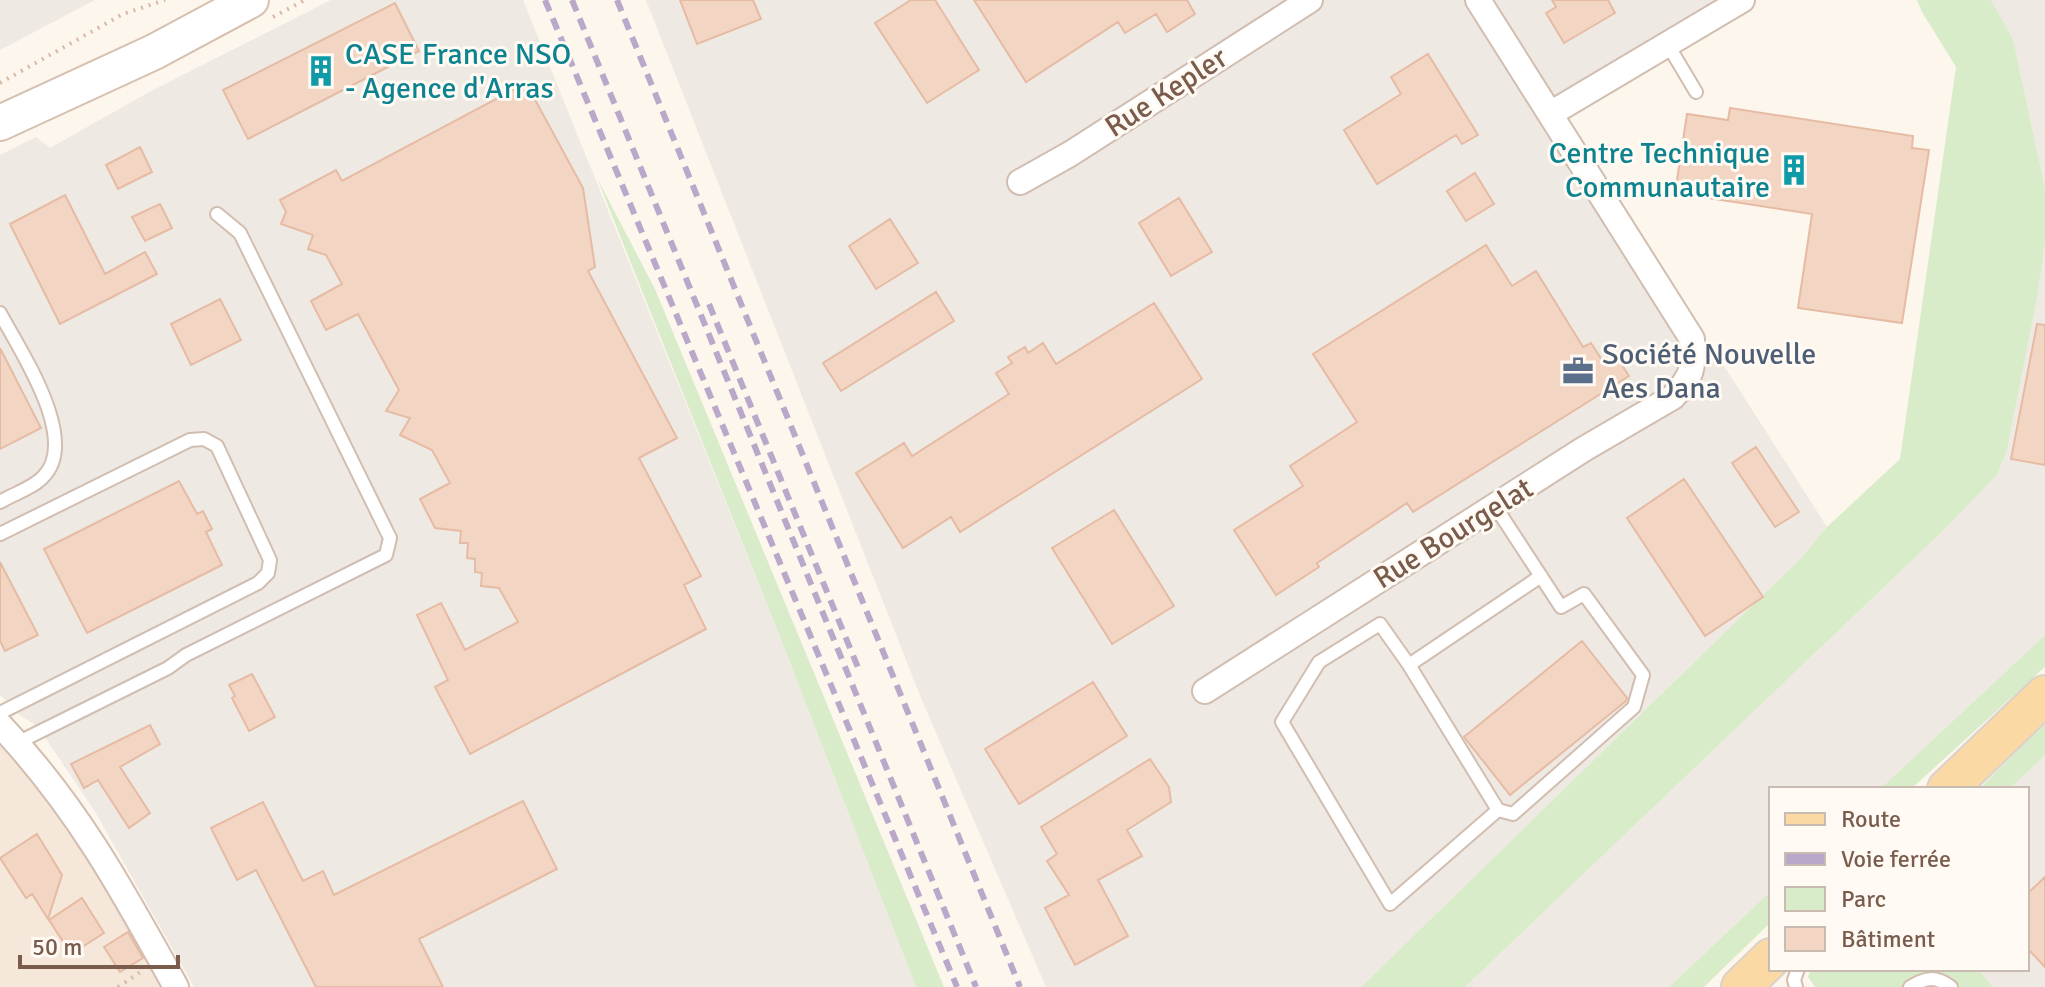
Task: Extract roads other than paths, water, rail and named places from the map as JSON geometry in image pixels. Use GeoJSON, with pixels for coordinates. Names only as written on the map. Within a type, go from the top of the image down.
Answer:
{"type":"FeatureCollection","features":[{"type":"Feature","properties":{"kind":"main road"},"geometry":{"type":"LineString","coordinates":[[0,123],[154,52],[251,0]]}},
{"type":"Feature","properties":{"kind":"main road"},"geometry":{"type":"LineString","coordinates":[[1949,787],[2045,695]]}},
{"type":"Feature","properties":{"kind":"main road"},"geometry":{"type":"LineString","coordinates":[[1741,987],[1769,960]]}},
{"type":"Feature","properties":{"kind":"street","name":"Rue Kepler"},"geometry":{"type":"LineString","coordinates":[[1020,182],[1070,154],[1310,0]]}},
{"type":"Feature","properties":{"kind":"street"},"geometry":{"type":"LineString","coordinates":[[1478,0],[1550,114],[1668,45],[1730,3]]}},
{"type":"Feature","properties":{"kind":"street","name":"Rue Bourgelat"},"geometry":{"type":"LineString","coordinates":[[1205,691],[1673,397],[1684,385],[1693,368],[1692,339],[1550,114]]}},
{"type":"Feature","properties":{"kind":"street"},"geometry":{"type":"LineString","coordinates":[[0,725],[55,788],[94,843],[176,987]]}},
{"type":"Feature","properties":{"kind":"lane"},"geometry":{"type":"LineString","coordinates":[[1668,45],[1696,92]]}},
{"type":"Feature","properties":{"kind":"lane"},"geometry":{"type":"LineString","coordinates":[[17,743],[386,555],[390,538],[240,233],[217,214]]}},
{"type":"Feature","properties":{"kind":"lane"},"geometry":{"type":"LineString","coordinates":[[0,313],[50,410],[55,432],[54,457],[44,477],[0,502]]}},
{"type":"Feature","properties":{"kind":"lane"},"geometry":{"type":"LineString","coordinates":[[0,534],[190,440],[204,439],[217,446],[270,560],[268,573],[258,583],[0,713]]}},
{"type":"Feature","properties":{"kind":"lane"},"geometry":{"type":"LineString","coordinates":[[1495,506],[1561,607],[1584,594],[1643,675],[1634,707],[1513,814],[1498,810],[1409,665],[1380,624],[1319,662],[1282,722],[1390,904],[1498,810]]}},
{"type":"Feature","properties":{"kind":"lane"},"geometry":{"type":"LineString","coordinates":[[1409,665],[1541,576]]}},
{"type":"Feature","properties":{"kind":"lane"},"geometry":{"type":"LineString","coordinates":[[1910,987],[1934,978],[1951,987]]}},
{"type":"Feature","properties":{"kind":"railway"},"geometry":{"type":"LineString","coordinates":[[545,0],[957,987]]}},
{"type":"Feature","properties":{"kind":"railway"},"geometry":{"type":"LineString","coordinates":[[572,0],[976,987]]}},
{"type":"Feature","properties":{"kind":"railway"},"geometry":{"type":"LineString","coordinates":[[617,0],[1020,987]]}},
{"type":"Feature","properties":{"kind":"railway"},"geometry":{"type":"LineString","coordinates":[[709,304],[859,670]]}},
{"type":"Feature","properties":{"kind":"place","name":"CASE France NSO - Agence d'Arras"},"geometry":{"type":"Point","coordinates":[321,71]}},
{"type":"Feature","properties":{"kind":"place","name":"Centre Technique Communautaire"},"geometry":{"type":"Point","coordinates":[1794,170]}},
{"type":"Feature","properties":{"kind":"place","name":"Société Nouvelle Aes Dana"},"geometry":{"type":"Point","coordinates":[1578,371]}}]}
